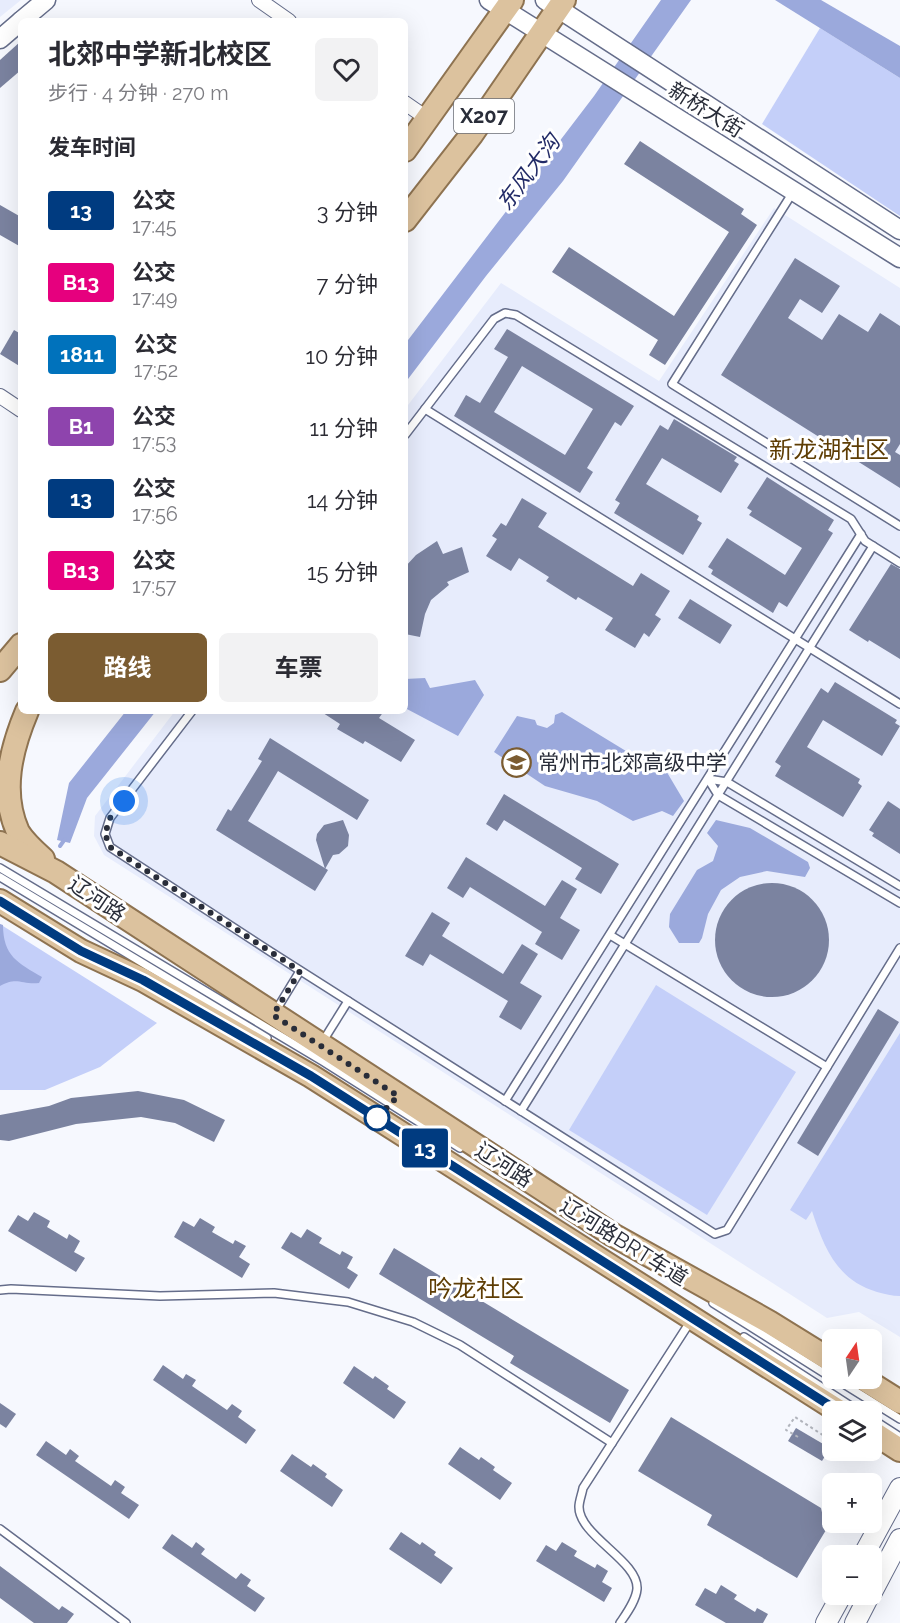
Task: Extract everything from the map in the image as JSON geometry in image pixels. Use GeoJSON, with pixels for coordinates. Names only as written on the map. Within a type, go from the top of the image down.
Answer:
{"type":"FeatureCollection","features":[{"type":"Feature","properties":{"kind":"main road","name":"X207"},"geometry":{"type":"LineString","coordinates":[[408,146],[428,119],[502,3]]}},
{"type":"Feature","properties":{"kind":"main road","name":"X207"},"geometry":{"type":"LineString","coordinates":[[408,216],[472,134],[542,33],[556,3]]}},
{"type":"Feature","properties":{"kind":"main road"},"geometry":{"type":"LineString","coordinates":[[0,670],[18,649]]}},
{"type":"Feature","properties":{"kind":"main road"},"geometry":{"type":"LineString","coordinates":[[0,739],[23,714]]}},
{"type":"Feature","properties":{"kind":"main road"},"geometry":{"type":"LineString","coordinates":[[25,714],[8,759],[6,777],[14,824],[34,856]]}},
{"type":"Feature","properties":{"kind":"main road"},"geometry":{"type":"LineString","coordinates":[[0,843],[34,856]]}},
{"type":"Feature","properties":{"kind":"main road","name":"辽河路"},"geometry":{"type":"LineString","coordinates":[[34,856],[56,873],[320,1046],[613,1235],[769,1322],[822,1355]]}},
{"type":"Feature","properties":{"kind":"main road","name":"辽河路"},"geometry":{"type":"LineString","coordinates":[[7,891],[33,902],[81,951],[143,980],[311,1076],[823,1401]]}},
{"type":"Feature","properties":{"kind":"main road"},"geometry":{"type":"LineString","coordinates":[[879,1389],[900,1402]]}},
{"type":"Feature","properties":{"kind":"main road"},"geometry":{"type":"LineString","coordinates":[[882,1438],[900,1450]]}},
{"type":"Feature","properties":{"kind":"main road"},"geometry":{"type":"LineString","coordinates":[[869,1545],[900,1488]]}},
{"type":"Feature","properties":{"kind":"main road"},"geometry":{"type":"LineString","coordinates":[[882,1573],[900,1539]]}},
{"type":"Feature","properties":{"kind":"main road"},"geometry":{"type":"LineString","coordinates":[[826,1623],[836,1605]]}},
{"type":"Feature","properties":{"kind":"main road"},"geometry":{"type":"LineString","coordinates":[[855,1623],[865,1605]]}},
{"type":"Feature","properties":{"kind":"street"},"geometry":{"type":"LineString","coordinates":[[25,18],[46,0]]}},
{"type":"Feature","properties":{"kind":"street"},"geometry":{"type":"LineString","coordinates":[[259,0],[285,18]]}},
{"type":"Feature","properties":{"kind":"street","name":"新桥大街"},"geometry":{"type":"LineString","coordinates":[[502,3],[542,33],[599,70],[900,258]]}},
{"type":"Feature","properties":{"kind":"street","name":"新桥大街"},"geometry":{"type":"LineString","coordinates":[[556,3],[900,230]]}},
{"type":"Feature","properties":{"kind":"street"},"geometry":{"type":"LineString","coordinates":[[0,39],[18,24]]}},
{"type":"Feature","properties":{"kind":"street"},"geometry":{"type":"LineString","coordinates":[[408,105],[428,119]]}},
{"type":"Feature","properties":{"kind":"street"},"geometry":{"type":"LineString","coordinates":[[0,396],[18,408]]}},
{"type":"Feature","properties":{"kind":"lane"},"geometry":{"type":"LineString","coordinates":[[794,191],[672,384],[900,526]]}},
{"type":"Feature","properties":{"kind":"lane"},"geometry":{"type":"LineString","coordinates":[[408,431],[494,320],[505,313],[516,315],[851,519],[865,541],[900,563]]}},
{"type":"Feature","properties":{"kind":"lane"},"geometry":{"type":"LineString","coordinates":[[424,410],[900,704]]}},
{"type":"Feature","properties":{"kind":"lane"},"geometry":{"type":"LineString","coordinates":[[506,1101],[861,534]]}},
{"type":"Feature","properties":{"kind":"lane"},"geometry":{"type":"LineString","coordinates":[[521,1111],[873,546]]}},
{"type":"Feature","properties":{"kind":"lane"},"geometry":{"type":"LineString","coordinates":[[190,714],[110,818],[105,834],[110,847],[300,971],[715,1234],[727,1230],[900,948]]}},
{"type":"Feature","properties":{"kind":"lane"},"geometry":{"type":"LineString","coordinates":[[708,779],[727,782],[900,886]]}},
{"type":"Feature","properties":{"kind":"lane"},"geometry":{"type":"LineString","coordinates":[[708,779],[718,795],[900,903]]}},
{"type":"Feature","properties":{"kind":"lane"},"geometry":{"type":"LineString","coordinates":[[0,868],[7,891]]}},
{"type":"Feature","properties":{"kind":"lane"},"geometry":{"type":"LineString","coordinates":[[0,877],[7,891]]}},
{"type":"Feature","properties":{"kind":"lane"},"geometry":{"type":"LineString","coordinates":[[33,902],[278,1046]]}},
{"type":"Feature","properties":{"kind":"lane"},"geometry":{"type":"LineString","coordinates":[[33,902],[324,1062],[471,1155]]}},
{"type":"Feature","properties":{"kind":"lane"},"geometry":{"type":"LineString","coordinates":[[610,935],[827,1067]]}},
{"type":"Feature","properties":{"kind":"lane"},"geometry":{"type":"LineString","coordinates":[[273,1015],[300,971]]}},
{"type":"Feature","properties":{"kind":"lane"},"geometry":{"type":"LineString","coordinates":[[320,1046],[348,1001]]}},
{"type":"Feature","properties":{"kind":"lane"},"geometry":{"type":"LineString","coordinates":[[315,1069],[345,1088]]}},
{"type":"Feature","properties":{"kind":"lane","name":"辽河路BRT车道"},"geometry":{"type":"LineString","coordinates":[[538,1196],[668,1275]]}},
{"type":"Feature","properties":{"kind":"lane"},"geometry":{"type":"LineString","coordinates":[[0,1290],[160,1296],[274,1293],[348,1302],[413,1322],[460,1345],[612,1443]]}},
{"type":"Feature","properties":{"kind":"lane","name":"辽河路BRT车道"},"geometry":{"type":"LineString","coordinates":[[708,1300],[822,1371]]}},
{"type":"Feature","properties":{"kind":"lane"},"geometry":{"type":"LineString","coordinates":[[620,1623],[637,1589],[632,1573],[583,1523],[579,1507],[583,1488],[693,1317]]}},
{"type":"Feature","properties":{"kind":"lane"},"geometry":{"type":"LineString","coordinates":[[740,1335],[843,1401]]}},
{"type":"Feature","properties":{"kind":"lane","name":"辽河路BRT车道"},"geometry":{"type":"LineString","coordinates":[[851,1389],[900,1419]]}},
{"type":"Feature","properties":{"kind":"lane"},"geometry":{"type":"LineString","coordinates":[[882,1425],[900,1437]]}},
{"type":"Feature","properties":{"kind":"lane"},"geometry":{"type":"LineString","coordinates":[[0,1529],[126,1623]]}},
{"type":"Feature","properties":{"kind":"path"},"geometry":{"type":"LineString","coordinates":[[798,1437],[786,1430],[795,1417],[822,1435]]}},
{"type":"Feature","properties":{"kind":"shaded area"},"geometry":{"type":"Polygon","coordinates":[[[0,0],[21,0],[0,17],[0,0]]]}},
{"type":"Feature","properties":{"kind":"shaded area"},"geometry":{"type":"Polygon","coordinates":[[[661,0],[691,0],[563,181],[486,276],[408,379],[408,340],[594,96],[661,0]]]}},
{"type":"Feature","properties":{"kind":"shaded area"},"geometry":{"type":"Polygon","coordinates":[[[775,0],[821,0],[900,46],[900,78],[775,0]]]}},
{"type":"Feature","properties":{"kind":"shaded area"},"geometry":{"type":"Polygon","coordinates":[[[820,28],[900,78],[900,216],[762,124],[820,28]]]}},
{"type":"Feature","properties":{"kind":"shaded area","name":"常州市北郊高级中学"},"geometry":{"type":"Polygon","coordinates":[[[774,208],[900,288],[900,1337],[859,1312],[827,1318],[104,855],[94,836],[95,816],[173,714],[408,714],[408,405],[501,283],[659,381],[774,208]]]}},
{"type":"Feature","properties":{"kind":"shaded area"},"geometry":{"type":"Polygon","coordinates":[[[425,678],[430,688],[475,680],[484,695],[458,736],[408,710],[408,679],[425,678]]]}},
{"type":"Feature","properties":{"kind":"shaded area"},"geometry":{"type":"Polygon","coordinates":[[[562,712],[662,773],[665,769],[684,801],[673,816],[662,811],[633,821],[597,801],[545,786],[494,752],[517,716],[535,720],[537,725],[547,728],[554,723],[555,715],[562,712]]]}},
{"type":"Feature","properties":{"kind":"shaded area"},"geometry":{"type":"Polygon","coordinates":[[[124,714],[154,714],[87,798],[70,843],[57,840],[69,783],[124,714]]]}},
{"type":"Feature","properties":{"kind":"shaded area"},"geometry":{"type":"Polygon","coordinates":[[[716,820],[750,828],[808,862],[810,868],[805,877],[767,871],[740,877],[721,890],[708,914],[699,943],[679,943],[669,927],[670,914],[697,870],[713,861],[718,846],[707,833],[716,820]]]}},
{"type":"Feature","properties":{"kind":"shaded area"},"geometry":{"type":"Polygon","coordinates":[[[0,924],[157,1023],[100,1067],[45,1090],[0,1090],[0,924]]]}},
{"type":"Feature","properties":{"kind":"shaded area"},"geometry":{"type":"Polygon","coordinates":[[[0,924],[3,925],[9,951],[19,963],[42,977],[39,983],[15,981],[0,986],[0,924]]]}},
{"type":"Feature","properties":{"kind":"shaded area"},"geometry":{"type":"Polygon","coordinates":[[[656,985],[796,1072],[707,1215],[569,1130],[656,985]]]}},
{"type":"Feature","properties":{"kind":"shaded area"},"geometry":{"type":"Polygon","coordinates":[[[900,1033],[900,1296],[877,1292],[863,1287],[852,1279],[842,1271],[827,1250],[812,1211],[806,1220],[790,1210],[900,1033]]]}},
{"type":"Feature","properties":{"kind":"building"},"geometry":{"type":"Polygon","coordinates":[[[18,44],[18,73],[0,88],[0,60],[18,44]]]}},
{"type":"Feature","properties":{"kind":"building"},"geometry":{"type":"Polygon","coordinates":[[[640,141],[744,209],[741,214],[757,225],[665,365],[649,355],[658,340],[552,272],[569,247],[674,316],[729,232],[624,164],[640,141]]]}},
{"type":"Feature","properties":{"kind":"building"},"geometry":{"type":"Polygon","coordinates":[[[0,205],[18,215],[18,245],[0,235],[0,205]]]}},
{"type":"Feature","properties":{"kind":"building"},"geometry":{"type":"Polygon","coordinates":[[[795,258],[840,286],[822,313],[800,299],[788,318],[822,340],[839,314],[868,332],[880,313],[900,326],[900,444],[895,452],[900,455],[900,488],[721,375],[795,258]]]}},
{"type":"Feature","properties":{"kind":"building"},"geometry":{"type":"Polygon","coordinates":[[[507,329],[634,406],[621,426],[615,422],[587,468],[593,472],[580,493],[454,416],[466,395],[480,403],[508,357],[494,349],[507,329]],[[522,366],[494,412],[565,455],[593,409],[522,366]]]}},
{"type":"Feature","properties":{"kind":"building"},"geometry":{"type":"Polygon","coordinates":[[[14,330],[18,332],[18,365],[0,354],[14,330]]]}},
{"type":"Feature","properties":{"kind":"building"},"geometry":{"type":"Polygon","coordinates":[[[674,419],[737,457],[734,461],[739,464],[721,493],[662,458],[646,484],[699,516],[697,520],[702,523],[683,555],[614,513],[620,503],[615,500],[660,425],[668,430],[674,419]]]}},
{"type":"Feature","properties":{"kind":"building"},"geometry":{"type":"Polygon","coordinates":[[[767,477],[834,520],[828,530],[833,533],[787,607],[779,602],[773,613],[711,574],[713,570],[708,567],[727,538],[785,575],[802,548],[749,515],[752,511],[747,508],[767,477]]]}},
{"type":"Feature","properties":{"kind":"building"},"geometry":{"type":"Polygon","coordinates":[[[522,498],[547,513],[538,527],[633,586],[641,573],[670,591],[655,615],[661,619],[649,637],[644,633],[635,648],[605,630],[613,618],[578,597],[576,600],[546,581],[549,577],[519,558],[511,571],[486,556],[497,539],[492,536],[501,523],[506,526],[522,498]]]}},
{"type":"Feature","properties":{"kind":"building"},"geometry":{"type":"Polygon","coordinates":[[[437,541],[443,554],[462,547],[469,572],[447,582],[449,585],[431,600],[420,637],[408,635],[408,564],[416,555],[437,541]]]}},
{"type":"Feature","properties":{"kind":"building"},"geometry":{"type":"Polygon","coordinates":[[[891,564],[900,569],[900,659],[849,630],[891,564]]]}},
{"type":"Feature","properties":{"kind":"building"},"geometry":{"type":"Polygon","coordinates":[[[690,599],[732,625],[720,644],[678,618],[690,599]]]}},
{"type":"Feature","properties":{"kind":"building"},"geometry":{"type":"Polygon","coordinates":[[[835,682],[897,720],[895,723],[900,726],[882,756],[823,720],[807,747],[860,779],[858,783],[862,786],[843,817],[775,776],[781,766],[775,762],[821,688],[828,693],[835,682]]]}},
{"type":"Feature","properties":{"kind":"building"},"geometry":{"type":"Polygon","coordinates":[[[325,714],[382,714],[379,718],[415,740],[401,762],[365,741],[363,744],[337,729],[340,724],[325,714]]]}},
{"type":"Feature","properties":{"kind":"building"},"geometry":{"type":"Polygon","coordinates":[[[270,738],[369,800],[357,820],[278,771],[248,821],[328,870],[315,891],[216,830],[228,809],[231,811],[262,761],[258,759],[270,738]]]}},
{"type":"Feature","properties":{"kind":"building"},"geometry":{"type":"Polygon","coordinates":[[[504,794],[619,864],[601,894],[575,879],[582,868],[504,820],[497,831],[486,824],[504,794]]]}},
{"type":"Feature","properties":{"kind":"building"},"geometry":{"type":"Polygon","coordinates":[[[888,801],[900,809],[900,854],[872,836],[874,833],[869,830],[888,801]]]}},
{"type":"Feature","properties":{"kind":"building"},"geometry":{"type":"Polygon","coordinates":[[[343,820],[349,835],[348,846],[339,854],[333,855],[325,869],[316,840],[317,834],[324,825],[343,820]]]}},
{"type":"Feature","properties":{"kind":"building"},"geometry":{"type":"Polygon","coordinates":[[[466,857],[545,906],[562,880],[577,889],[560,918],[580,930],[562,960],[535,944],[542,932],[470,887],[463,898],[447,888],[466,857]]]}},
{"type":"Feature","properties":{"kind":"building"},"geometry":{"type":"Polygon","coordinates":[[[772,883],[794,887],[804,892],[820,908],[825,918],[829,940],[825,962],[820,972],[804,988],[794,993],[772,997],[750,993],[740,988],[724,972],[719,962],[715,940],[719,918],[724,908],[740,892],[750,887],[772,883]]]}},
{"type":"Feature","properties":{"kind":"building"},"geometry":{"type":"Polygon","coordinates":[[[432,912],[450,923],[442,936],[503,974],[522,944],[538,954],[520,983],[542,996],[521,1030],[499,1017],[508,1001],[430,954],[423,966],[405,956],[432,912]]]}},
{"type":"Feature","properties":{"kind":"building"},"geometry":{"type":"Polygon","coordinates":[[[878,1009],[899,1022],[818,1156],[797,1143],[878,1009]]]}},
{"type":"Feature","properties":{"kind":"building"},"geometry":{"type":"Polygon","coordinates":[[[138,1091],[184,1100],[225,1120],[214,1142],[175,1123],[141,1117],[76,1124],[9,1141],[0,1140],[0,1115],[49,1106],[71,1098],[138,1091]]]}},
{"type":"Feature","properties":{"kind":"building"},"geometry":{"type":"Polygon","coordinates":[[[34,1212],[50,1221],[47,1227],[67,1239],[69,1234],[80,1241],[74,1252],[85,1258],[76,1272],[8,1231],[18,1215],[28,1221],[34,1212]]]}},
{"type":"Feature","properties":{"kind":"building"},"geometry":{"type":"Polygon","coordinates":[[[200,1218],[215,1227],[212,1232],[233,1244],[235,1240],[246,1246],[239,1257],[250,1264],[242,1278],[174,1237],[183,1221],[194,1227],[200,1218]]]}},
{"type":"Feature","properties":{"kind":"building"},"geometry":{"type":"Polygon","coordinates":[[[307,1229],[322,1238],[319,1243],[340,1255],[342,1251],[353,1257],[347,1268],[358,1275],[349,1289],[281,1248],[291,1232],[301,1238],[307,1229]]]}},
{"type":"Feature","properties":{"kind":"building"},"geometry":{"type":"Polygon","coordinates":[[[394,1248],[629,1390],[610,1423],[510,1363],[514,1356],[379,1274],[394,1248]]]}},
{"type":"Feature","properties":{"kind":"building"},"geometry":{"type":"Polygon","coordinates":[[[163,1365],[183,1379],[186,1374],[196,1380],[192,1386],[227,1410],[232,1404],[242,1411],[238,1417],[256,1430],[246,1444],[153,1380],[163,1365]]]}},
{"type":"Feature","properties":{"kind":"building"},"geometry":{"type":"Polygon","coordinates":[[[354,1366],[373,1379],[375,1376],[389,1386],[387,1389],[406,1402],[394,1419],[343,1383],[354,1366]]]}},
{"type":"Feature","properties":{"kind":"building"},"geometry":{"type":"Polygon","coordinates":[[[0,1403],[16,1414],[6,1428],[0,1424],[0,1403]]]}},
{"type":"Feature","properties":{"kind":"building"},"geometry":{"type":"Polygon","coordinates":[[[671,1417],[821,1508],[822,1533],[824,1533],[797,1578],[707,1525],[712,1515],[638,1471],[671,1417]]]}},
{"type":"Feature","properties":{"kind":"building"},"geometry":{"type":"Polygon","coordinates":[[[796,1428],[822,1443],[822,1461],[788,1441],[796,1428]]]}},
{"type":"Feature","properties":{"kind":"building"},"geometry":{"type":"Polygon","coordinates":[[[46,1441],[66,1455],[70,1449],[79,1456],[75,1461],[111,1486],[115,1480],[125,1487],[121,1493],[139,1505],[129,1519],[36,1455],[46,1441]]]}},
{"type":"Feature","properties":{"kind":"building"},"geometry":{"type":"Polygon","coordinates":[[[460,1447],[479,1460],[481,1457],[495,1467],[493,1470],[512,1483],[500,1500],[448,1464],[460,1447]]]}},
{"type":"Feature","properties":{"kind":"building"},"geometry":{"type":"Polygon","coordinates":[[[292,1454],[311,1467],[313,1464],[327,1474],[325,1477],[343,1490],[332,1507],[280,1471],[292,1454]]]}},
{"type":"Feature","properties":{"kind":"building"},"geometry":{"type":"Polygon","coordinates":[[[401,1532],[420,1545],[422,1542],[436,1552],[434,1555],[453,1568],[441,1584],[389,1549],[401,1532]]]}},
{"type":"Feature","properties":{"kind":"building"},"geometry":{"type":"Polygon","coordinates":[[[172,1534],[192,1548],[196,1542],[205,1549],[201,1554],[236,1579],[241,1573],[251,1580],[247,1586],[265,1598],[255,1612],[162,1548],[172,1534]]]}},
{"type":"Feature","properties":{"kind":"building"},"geometry":{"type":"Polygon","coordinates":[[[562,1542],[577,1551],[574,1556],[595,1568],[597,1564],[608,1571],[602,1582],[612,1588],[604,1602],[536,1561],[546,1545],[556,1551],[562,1542]]]}},
{"type":"Feature","properties":{"kind":"building"},"geometry":{"type":"Polygon","coordinates":[[[0,1566],[59,1610],[62,1606],[74,1614],[67,1623],[34,1623],[0,1598],[0,1566]]]}},
{"type":"Feature","properties":{"kind":"building"},"geometry":{"type":"Polygon","coordinates":[[[721,1585],[737,1595],[734,1599],[755,1612],[757,1608],[768,1614],[763,1623],[726,1623],[695,1605],[705,1588],[716,1594],[721,1585]]]}},
{"type":"Feature","properties":{"kind":"waterway","name":"东风大沟"},"geometry":{"type":"LineString","coordinates":[[60,846],[65,839]]}},
{"type":"Feature","properties":{"kind":"bus line","name":"13"},"geometry":{"type":"LineString","coordinates":[[0,901],[81,951],[143,980],[311,1076],[823,1401]]}},
{"type":"Feature","properties":{"kind":"place","name":"常州市北郊高级中学"},"geometry":{"type":"Point","coordinates":[517,763]}},
{"type":"Feature","properties":{"kind":"district","name":"新龙湖社区"},"geometry":{"type":"Point","coordinates":[829,450]}},
{"type":"Feature","properties":{"kind":"district","name":"吟龙社区"},"geometry":{"type":"Point","coordinates":[476,1289]}},
{"type":"Feature","properties":{"kind":"route"},"geometry":{"type":"LineString","coordinates":[[124,801],[110,818],[105,834],[110,847],[300,971],[273,1015],[398,1096],[377,1118]]}}]}
